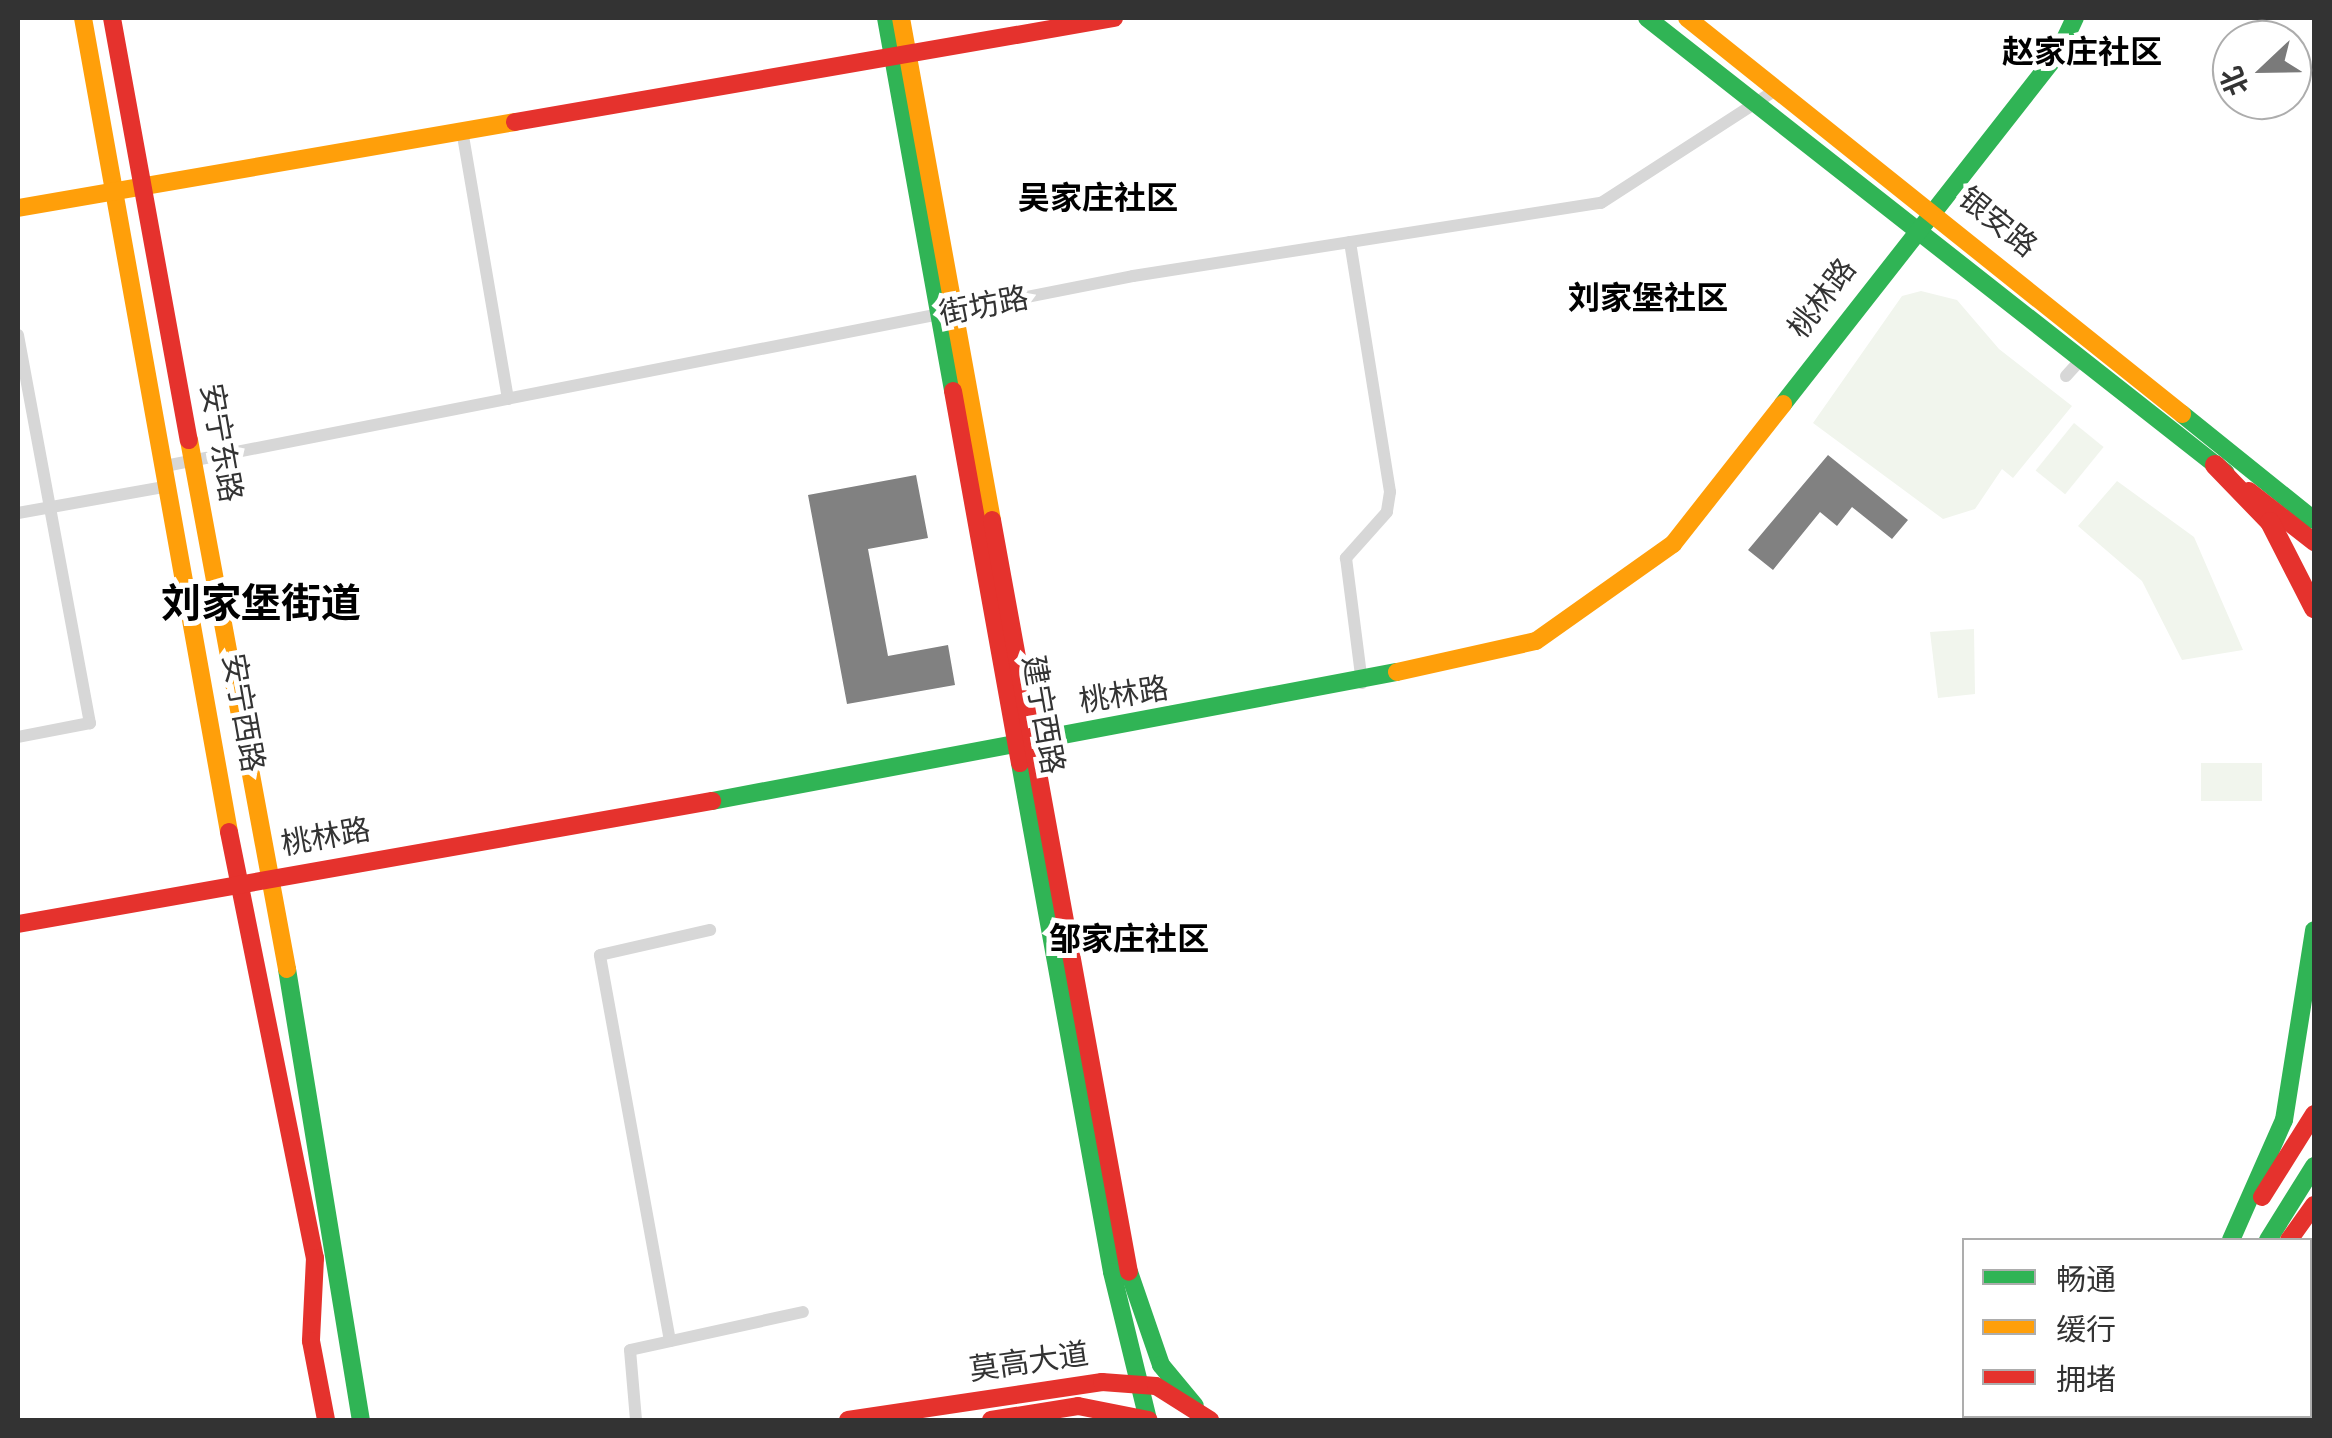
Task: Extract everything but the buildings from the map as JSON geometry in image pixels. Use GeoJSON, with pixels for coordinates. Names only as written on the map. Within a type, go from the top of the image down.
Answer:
{"type":"FeatureCollection","features":[{"type":"Feature","properties":{"kind":"main road","name":"安宁西路"},"geometry":{"type":"LineString","coordinates":[[83,18],[315,1258],[311,1340],[326,1420]]}},
{"type":"Feature","properties":{"kind":"main road","name":"安宁东路"},"geometry":{"type":"LineString","coordinates":[[112,18],[268,879]]}},
{"type":"Feature","properties":{"kind":"main road","name":"建宁西路"},"geometry":{"type":"LineString","coordinates":[[886,18],[900,54],[1023,742],[1128,1270],[1153,1379],[1202,1414]]}},
{"type":"Feature","properties":{"kind":"main road","name":"建宁西路"},"geometry":{"type":"LineString","coordinates":[[900,54],[901,18]]}},
{"type":"Feature","properties":{"kind":"main road"},"geometry":{"type":"LineString","coordinates":[[18,208],[1114,18]]}},
{"type":"Feature","properties":{"kind":"main road","name":"银安路"},"geometry":{"type":"LineString","coordinates":[[1647,18],[1917,226],[2215,465]]}},
{"type":"Feature","properties":{"kind":"main road","name":"银安路"},"geometry":{"type":"LineString","coordinates":[[1687,18],[1932,208],[2314,520]]}},
{"type":"Feature","properties":{"kind":"main road","name":"桃林路"},"geometry":{"type":"LineString","coordinates":[[18,924],[1362,683],[1536,642],[1673,544],[1917,226],[2059,52],[2075,18]]}},
{"type":"Feature","properties":{"kind":"main road"},"geometry":{"type":"LineString","coordinates":[[2215,465],[2314,542]]}},
{"type":"Feature","properties":{"kind":"main road"},"geometry":{"type":"LineString","coordinates":[[2215,465],[2270,522],[2314,608]]}},
{"type":"Feature","properties":{"kind":"main road"},"geometry":{"type":"LineString","coordinates":[[2264,481],[2314,500]]}},
{"type":"Feature","properties":{"kind":"main road"},"geometry":{"type":"LineString","coordinates":[[268,879],[360,1420]]}},
{"type":"Feature","properties":{"kind":"main road"},"geometry":{"type":"LineString","coordinates":[[2234,1238],[2284,1120],[2314,930]]}},
{"type":"Feature","properties":{"kind":"main road"},"geometry":{"type":"LineString","coordinates":[[2234,1238],[2314,1114]]}},
{"type":"Feature","properties":{"kind":"main road"},"geometry":{"type":"LineString","coordinates":[[2269,1238],[2314,1166]]}},
{"type":"Feature","properties":{"kind":"main road"},"geometry":{"type":"LineString","coordinates":[[2290,1238],[2314,1205]]}},
{"type":"Feature","properties":{"kind":"main road"},"geometry":{"type":"LineString","coordinates":[[1149,1420],[1153,1379]]}},
{"type":"Feature","properties":{"kind":"main road","name":"莫高大道"},"geometry":{"type":"LineString","coordinates":[[848,1420],[1081,1383],[1153,1379]]}},
{"type":"Feature","properties":{"kind":"main road","name":"莫高大道"},"geometry":{"type":"LineString","coordinates":[[993,1420],[1078,1406],[1149,1420]]}},
{"type":"Feature","properties":{"kind":"street","name":"街坊路"},"geometry":{"type":"LineString","coordinates":[[18,513],[167,476],[192,460],[947,314],[1350,242],[1601,203],[1776,90]]}},
{"type":"Feature","properties":{"kind":"street"},"geometry":{"type":"LineString","coordinates":[[462,130],[508,399]]}},
{"type":"Feature","properties":{"kind":"street"},"geometry":{"type":"LineString","coordinates":[[1350,242],[1390,492],[1388,512],[1346,558],[1362,683]]}},
{"type":"Feature","properties":{"kind":"street"},"geometry":{"type":"LineString","coordinates":[[18,335],[90,723],[18,736]]}},
{"type":"Feature","properties":{"kind":"street"},"geometry":{"type":"LineString","coordinates":[[2066,376],[2082,358]]}},
{"type":"Feature","properties":{"kind":"street"},"geometry":{"type":"LineString","coordinates":[[670,1341],[600,955],[710,930]]}},
{"type":"Feature","properties":{"kind":"street"},"geometry":{"type":"LineString","coordinates":[[636,1420],[630,1350],[804,1312]]}},
{"type":"Feature","properties":{"kind":"shaded area"},"geometry":{"type":"Polygon","coordinates":[[[1921,291],[1957,300],[1999,349],[2072,406],[2013,478],[2002,469],[1975,509],[1943,519],[1813,423],[1902,296],[1921,291]]]}},
{"type":"Feature","properties":{"kind":"shaded area"},"geometry":{"type":"Polygon","coordinates":[[[2074,423],[2104,447],[2065,494],[2036,470],[2074,423]]]}},
{"type":"Feature","properties":{"kind":"shaded area"},"geometry":{"type":"Polygon","coordinates":[[[2117,481],[2194,537],[2243,650],[2182,660],[2142,581],[2078,526],[2117,481]]]}},
{"type":"Feature","properties":{"kind":"shaded area"},"geometry":{"type":"Polygon","coordinates":[[[1974,629],[1975,694],[1938,698],[1930,632],[1974,629]]]}},
{"type":"Feature","properties":{"kind":"shaded area"},"geometry":{"type":"Polygon","coordinates":[[[2201,763],[2262,763],[2262,801],[2201,801],[2201,763]]]}},
{"type":"Feature","properties":{"kind":"traffic: fast"},"geometry":{"type":"LineString","coordinates":[[886,18],[953,391]]}},
{"type":"Feature","properties":{"kind":"traffic: fast"},"geometry":{"type":"LineString","coordinates":[[1647,18],[2226,473]]}},
{"type":"Feature","properties":{"kind":"traffic: fast"},"geometry":{"type":"LineString","coordinates":[[1783,404],[2059,52],[2075,18]]}},
{"type":"Feature","properties":{"kind":"traffic: fast"},"geometry":{"type":"LineString","coordinates":[[2182,414],[2314,520]]}},
{"type":"Feature","properties":{"kind":"traffic: fast"},"geometry":{"type":"LineString","coordinates":[[712,801],[1397,672]]}},
{"type":"Feature","properties":{"kind":"traffic: fast"},"geometry":{"type":"LineString","coordinates":[[1020,763],[1112,1272],[1148,1420]]}},
{"type":"Feature","properties":{"kind":"traffic: fast"},"geometry":{"type":"LineString","coordinates":[[2232,1238],[2284,1120],[2314,930]]}},
{"type":"Feature","properties":{"kind":"traffic: fast"},"geometry":{"type":"LineString","coordinates":[[287,969],[361,1420]]}},
{"type":"Feature","properties":{"kind":"traffic: fast"},"geometry":{"type":"LineString","coordinates":[[2269,1238],[2314,1166]]}},
{"type":"Feature","properties":{"kind":"traffic: fast"},"geometry":{"type":"LineString","coordinates":[[1129,1272],[1161,1365],[1195,1406]]}},
{"type":"Feature","properties":{"kind":"traffic: slow"},"geometry":{"type":"LineString","coordinates":[[83,18],[229,832]]}},
{"type":"Feature","properties":{"kind":"traffic: slow"},"geometry":{"type":"LineString","coordinates":[[901,18],[992,520]]}},
{"type":"Feature","properties":{"kind":"traffic: slow"},"geometry":{"type":"LineString","coordinates":[[1687,18],[2182,414]]}},
{"type":"Feature","properties":{"kind":"traffic: slow"},"geometry":{"type":"LineString","coordinates":[[18,208],[515,122]]}},
{"type":"Feature","properties":{"kind":"traffic: slow"},"geometry":{"type":"LineString","coordinates":[[1397,672],[1536,641],[1673,544],[1783,404]]}},
{"type":"Feature","properties":{"kind":"traffic: slow"},"geometry":{"type":"LineString","coordinates":[[189,440],[287,969]]}},
{"type":"Feature","properties":{"kind":"traffic: jam"},"geometry":{"type":"LineString","coordinates":[[112,18],[189,440]]}},
{"type":"Feature","properties":{"kind":"traffic: jam"},"geometry":{"type":"LineString","coordinates":[[515,122],[1114,18]]}},
{"type":"Feature","properties":{"kind":"traffic: jam"},"geometry":{"type":"LineString","coordinates":[[953,391],[1020,763]]}},
{"type":"Feature","properties":{"kind":"traffic: jam"},"geometry":{"type":"LineString","coordinates":[[2215,465],[2270,522],[2314,608]]}},
{"type":"Feature","properties":{"kind":"traffic: jam"},"geometry":{"type":"LineString","coordinates":[[2249,491],[2314,542]]}},
{"type":"Feature","properties":{"kind":"traffic: jam"},"geometry":{"type":"LineString","coordinates":[[992,520],[1129,1272]]}},
{"type":"Feature","properties":{"kind":"traffic: jam"},"geometry":{"type":"LineString","coordinates":[[18,924],[712,801]]}},
{"type":"Feature","properties":{"kind":"traffic: jam"},"geometry":{"type":"LineString","coordinates":[[229,832],[315,1258],[311,1341],[326,1420]]}},
{"type":"Feature","properties":{"kind":"traffic: jam"},"geometry":{"type":"LineString","coordinates":[[2262,1197],[2314,1114]]}},
{"type":"Feature","properties":{"kind":"traffic: jam"},"geometry":{"type":"LineString","coordinates":[[2290,1238],[2314,1205]]}},
{"type":"Feature","properties":{"kind":"traffic: jam"},"geometry":{"type":"LineString","coordinates":[[848,1420],[1102,1382],[1156,1386],[1210,1420]]}},
{"type":"Feature","properties":{"kind":"traffic: jam"},"geometry":{"type":"LineString","coordinates":[[991,1420],[1078,1406],[1149,1420]]}},
{"type":"Feature","properties":{"kind":"district","name":"赵家庄社区"},"geometry":{"type":"Point","coordinates":[2082,54]}},
{"type":"Feature","properties":{"kind":"district","name":"吴家庄社区"},"geometry":{"type":"Point","coordinates":[1098,200]}},
{"type":"Feature","properties":{"kind":"district","name":"刘家堡社区"},"geometry":{"type":"Point","coordinates":[1648,300]}},
{"type":"Feature","properties":{"kind":"district","name":"刘家堡街道"},"geometry":{"type":"Point","coordinates":[261,605]}},
{"type":"Feature","properties":{"kind":"district","name":"邹家庄社区"},"geometry":{"type":"Point","coordinates":[1129,941]}}]}
